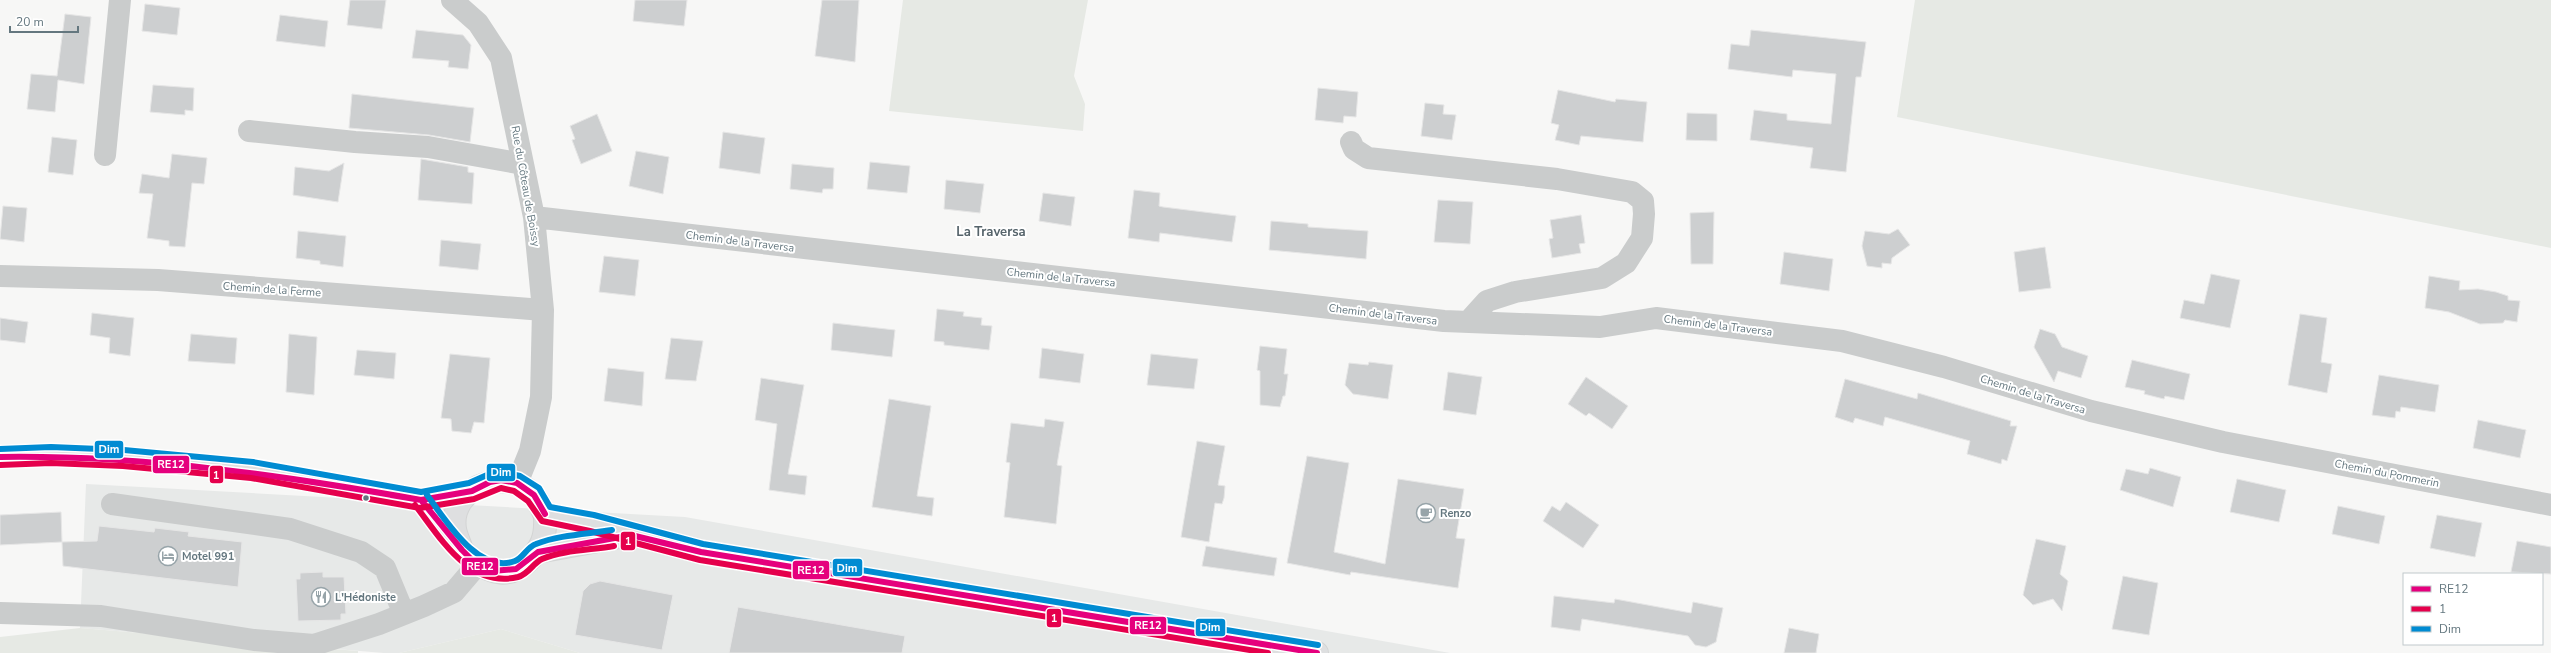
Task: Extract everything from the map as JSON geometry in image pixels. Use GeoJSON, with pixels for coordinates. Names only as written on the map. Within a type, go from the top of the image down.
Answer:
{"type":"FeatureCollection","features":[{"type":"Feature","properties":{"kind":"main road"},"geometry":{"type":"LineString","coordinates":[[0,457],[51,455],[124,458],[252,470],[421,500],[472,491],[490,482],[501,480],[517,484],[534,495],[544,514],[545,535],[538,552],[524,565],[516,569],[492,571],[477,565],[462,550],[421,500]]}},
{"type":"Feature","properties":{"kind":"main road"},"geometry":{"type":"LineString","coordinates":[[462,550],[455,529],[456,520],[460,505],[472,491]]}},
{"type":"Feature","properties":{"kind":"main road"},"geometry":{"type":"LineString","coordinates":[[544,514],[592,523],[630,535],[700,552],[1317,653]]}},
{"type":"Feature","properties":{"kind":"main road"},"geometry":{"type":"LineString","coordinates":[[538,552],[630,535]]}},
{"type":"Feature","properties":{"kind":"street"},"geometry":{"type":"LineString","coordinates":[[104,155],[120,0]]}},
{"type":"Feature","properties":{"kind":"street","name":"Rue du Côteau de Boissy"},"geometry":{"type":"LineString","coordinates":[[452,0],[478,23],[501,58],[534,217],[543,310],[542,397],[530,450],[517,484]]}},
{"type":"Feature","properties":{"kind":"street"},"geometry":{"type":"LineString","coordinates":[[249,131],[428,147],[523,164]]}},
{"type":"Feature","properties":{"kind":"street"},"geometry":{"type":"LineString","coordinates":[[1351,142],[1354,149],[1368,158],[1557,179],[1632,192],[1643,201],[1644,214],[1642,238],[1626,263],[1602,278],[1515,292],[1487,301],[1468,322]]}},
{"type":"Feature","properties":{"kind":"street","name":"Chemin de la Traversa"},"geometry":{"type":"LineString","coordinates":[[534,217],[1468,322],[1600,327],[1656,318],[1842,341],[1944,367],[2091,411],[2223,442]]}},
{"type":"Feature","properties":{"kind":"street","name":"Chemin de la Ferme"},"geometry":{"type":"LineString","coordinates":[[0,276],[158,280],[543,310]]}},
{"type":"Feature","properties":{"kind":"street","name":"Chemin du Pommerin"},"geometry":{"type":"LineString","coordinates":[[2223,442],[2551,505]]}},
{"type":"Feature","properties":{"kind":"street"},"geometry":{"type":"LineString","coordinates":[[112,504],[290,529],[361,552],[385,568],[404,614]]}},
{"type":"Feature","properties":{"kind":"street"},"geometry":{"type":"LineString","coordinates":[[0,613],[101,616],[254,640],[314,645],[379,624],[454,592],[477,565]]}},
{"type":"Feature","properties":{"kind":"shaded area"},"geometry":{"type":"Polygon","coordinates":[[[903,0],[1088,0],[1074,76],[1085,104],[1083,131],[889,111],[903,0]]]}},
{"type":"Feature","properties":{"kind":"shaded area"},"geometry":{"type":"Polygon","coordinates":[[[1915,0],[2551,0],[2551,248],[1897,117],[1915,0]]]}},
{"type":"Feature","properties":{"kind":"shaded area"},"geometry":{"type":"Polygon","coordinates":[[[86,484],[685,517],[1450,653],[580,653],[501,629],[399,653],[384,653],[80,628],[86,484]]]}},
{"type":"Feature","properties":{"kind":"shaded area"},"geometry":{"type":"Polygon","coordinates":[[[80,628],[358,651],[358,653],[0,653],[0,637],[80,628]]]}},
{"type":"Feature","properties":{"kind":"shaded area"},"geometry":{"type":"Polygon","coordinates":[[[501,629],[580,653],[399,653],[501,629]]]}},
{"type":"Feature","properties":{"kind":"building"},"geometry":{"type":"Polygon","coordinates":[[[350,0],[386,0],[382,29],[347,25],[350,0]]]}},
{"type":"Feature","properties":{"kind":"building"},"geometry":{"type":"Polygon","coordinates":[[[635,0],[687,0],[684,26],[633,21],[635,0]]]}},
{"type":"Feature","properties":{"kind":"building"},"geometry":{"type":"Polygon","coordinates":[[[822,0],[859,0],[855,62],[815,56],[822,0]]]}},
{"type":"Feature","properties":{"kind":"building"},"geometry":{"type":"Polygon","coordinates":[[[145,4],[180,8],[177,35],[142,31],[145,4]]]}},
{"type":"Feature","properties":{"kind":"building"},"geometry":{"type":"Polygon","coordinates":[[[65,14],[91,17],[84,84],[58,80],[55,112],[27,109],[31,74],[57,76],[65,14]]]}},
{"type":"Feature","properties":{"kind":"building"},"geometry":{"type":"Polygon","coordinates":[[[280,15],[328,21],[325,47],[276,41],[280,15]]]}},
{"type":"Feature","properties":{"kind":"building"},"geometry":{"type":"Polygon","coordinates":[[[416,30],[463,35],[471,45],[468,69],[448,67],[449,61],[412,58],[416,30]]]}},
{"type":"Feature","properties":{"kind":"building"},"geometry":{"type":"Polygon","coordinates":[[[1751,30],[1866,42],[1861,77],[1856,77],[1846,172],[1810,168],[1813,148],[1750,140],[1754,110],[1787,114],[1787,120],[1831,124],[1836,74],[1793,70],[1792,77],[1728,69],[1731,44],[1749,46],[1751,30]]]}},
{"type":"Feature","properties":{"kind":"building"},"geometry":{"type":"Polygon","coordinates":[[[153,85],[194,88],[193,111],[185,110],[185,115],[150,112],[153,85]]]}},
{"type":"Feature","properties":{"kind":"building"},"geometry":{"type":"Polygon","coordinates":[[[1318,88],[1358,92],[1356,117],[1344,116],[1343,123],[1315,120],[1318,88]]]}},
{"type":"Feature","properties":{"kind":"building"},"geometry":{"type":"Polygon","coordinates":[[[1558,90],[1615,102],[1616,99],[1647,102],[1643,142],[1581,136],[1579,145],[1555,140],[1559,125],[1551,123],[1558,90]]]}},
{"type":"Feature","properties":{"kind":"building"},"geometry":{"type":"Polygon","coordinates":[[[352,94],[474,108],[470,142],[429,135],[349,128],[352,94]]]}},
{"type":"Feature","properties":{"kind":"building"},"geometry":{"type":"Polygon","coordinates":[[[1425,103],[1444,105],[1443,114],[1456,115],[1452,140],[1421,136],[1425,103]]]}},
{"type":"Feature","properties":{"kind":"building"},"geometry":{"type":"Polygon","coordinates":[[[1687,113],[1717,114],[1717,141],[1686,140],[1687,113]]]}},
{"type":"Feature","properties":{"kind":"building"},"geometry":{"type":"Polygon","coordinates":[[[597,114],[612,151],[581,164],[572,140],[575,139],[570,126],[597,114]]]}},
{"type":"Feature","properties":{"kind":"building"},"geometry":{"type":"Polygon","coordinates":[[[723,132],[765,138],[760,174],[719,168],[723,132]]]}},
{"type":"Feature","properties":{"kind":"building"},"geometry":{"type":"Polygon","coordinates":[[[52,137],[77,140],[73,175],[48,172],[52,137]]]}},
{"type":"Feature","properties":{"kind":"building"},"geometry":{"type":"Polygon","coordinates":[[[636,151],[669,157],[663,194],[629,186],[636,151]]]}},
{"type":"Feature","properties":{"kind":"building"},"geometry":{"type":"Polygon","coordinates":[[[172,154],[207,158],[204,184],[192,183],[185,247],[169,246],[169,241],[147,238],[153,194],[139,193],[142,174],[169,178],[172,154]]]}},
{"type":"Feature","properties":{"kind":"building"},"geometry":{"type":"Polygon","coordinates":[[[421,159],[468,167],[468,172],[474,173],[472,204],[418,200],[421,159]]]}},
{"type":"Feature","properties":{"kind":"building"},"geometry":{"type":"Polygon","coordinates":[[[870,162],[910,166],[907,193],[867,189],[870,162]]]}},
{"type":"Feature","properties":{"kind":"building"},"geometry":{"type":"Polygon","coordinates":[[[344,163],[338,202],[293,195],[295,167],[329,171],[344,163]]]}},
{"type":"Feature","properties":{"kind":"building"},"geometry":{"type":"Polygon","coordinates":[[[792,164],[834,168],[833,189],[823,189],[822,193],[790,189],[792,164]]]}},
{"type":"Feature","properties":{"kind":"building"},"geometry":{"type":"Polygon","coordinates":[[[946,180],[984,184],[980,213],[944,209],[946,180]]]}},
{"type":"Feature","properties":{"kind":"building"},"geometry":{"type":"Polygon","coordinates":[[[1134,190],[1160,193],[1159,206],[1236,216],[1232,242],[1160,233],[1159,242],[1128,238],[1134,190]]]}},
{"type":"Feature","properties":{"kind":"building"},"geometry":{"type":"Polygon","coordinates":[[[1043,193],[1075,197],[1071,226],[1039,221],[1043,193]]]}},
{"type":"Feature","properties":{"kind":"building"},"geometry":{"type":"Polygon","coordinates":[[[1438,200],[1473,202],[1470,244],[1434,242],[1438,200]]]}},
{"type":"Feature","properties":{"kind":"building"},"geometry":{"type":"Polygon","coordinates":[[[3,206],[27,208],[24,242],[0,239],[3,206]]]}},
{"type":"Feature","properties":{"kind":"building"},"geometry":{"type":"Polygon","coordinates":[[[1714,212],[1713,264],[1691,264],[1690,213],[1714,212]]]}},
{"type":"Feature","properties":{"kind":"building"},"geometry":{"type":"Polygon","coordinates":[[[1581,215],[1585,243],[1579,244],[1581,253],[1552,258],[1549,239],[1553,238],[1550,220],[1581,215]]]}},
{"type":"Feature","properties":{"kind":"building"},"geometry":{"type":"Polygon","coordinates":[[[1271,221],[1308,224],[1308,227],[1368,231],[1366,259],[1269,250],[1271,221]]]}},
{"type":"Feature","properties":{"kind":"building"},"geometry":{"type":"Polygon","coordinates":[[[1898,229],[1910,245],[1892,258],[1891,264],[1882,263],[1882,268],[1867,266],[1862,246],[1865,231],[1889,234],[1898,229]]]}},
{"type":"Feature","properties":{"kind":"building"},"geometry":{"type":"Polygon","coordinates":[[[298,231],[346,236],[343,267],[320,264],[320,261],[296,258],[298,231]]]}},
{"type":"Feature","properties":{"kind":"building"},"geometry":{"type":"Polygon","coordinates":[[[441,240],[481,244],[478,270],[439,266],[441,240]]]}},
{"type":"Feature","properties":{"kind":"building"},"geometry":{"type":"Polygon","coordinates":[[[2045,247],[2051,288],[2019,292],[2014,252],[2045,247]]]}},
{"type":"Feature","properties":{"kind":"building"},"geometry":{"type":"Polygon","coordinates":[[[1784,252],[1833,259],[1829,291],[1780,284],[1784,252]]]}},
{"type":"Feature","properties":{"kind":"building"},"geometry":{"type":"Polygon","coordinates":[[[604,256],[639,260],[635,296],[599,292],[604,256]]]}},
{"type":"Feature","properties":{"kind":"building"},"geometry":{"type":"Polygon","coordinates":[[[2211,274],[2240,280],[2230,328],[2180,318],[2184,300],[2204,304],[2211,274]]]}},
{"type":"Feature","properties":{"kind":"building"},"geometry":{"type":"Polygon","coordinates":[[[2429,276],[2460,281],[2459,290],[2478,289],[2496,292],[2508,296],[2508,300],[2520,301],[2517,322],[2505,320],[2503,323],[2480,324],[2449,312],[2425,308],[2429,276]]]}},
{"type":"Feature","properties":{"kind":"building"},"geometry":{"type":"Polygon","coordinates":[[[937,309],[964,312],[963,316],[982,318],[981,325],[992,326],[989,350],[944,345],[944,342],[934,341],[937,309]]]}},
{"type":"Feature","properties":{"kind":"building"},"geometry":{"type":"Polygon","coordinates":[[[92,313],[134,318],[130,356],[109,353],[110,338],[90,335],[92,313]]]}},
{"type":"Feature","properties":{"kind":"building"},"geometry":{"type":"Polygon","coordinates":[[[2300,314],[2327,318],[2321,362],[2332,364],[2327,393],[2288,385],[2300,314]]]}},
{"type":"Feature","properties":{"kind":"building"},"geometry":{"type":"Polygon","coordinates":[[[0,318],[28,322],[25,343],[0,340],[0,318]]]}},
{"type":"Feature","properties":{"kind":"building"},"geometry":{"type":"Polygon","coordinates":[[[833,323],[895,330],[892,357],[831,350],[833,323]]]}},
{"type":"Feature","properties":{"kind":"building"},"geometry":{"type":"Polygon","coordinates":[[[2040,329],[2055,334],[2062,347],[2088,356],[2081,378],[2058,371],[2054,382],[2034,347],[2040,329]]]}},
{"type":"Feature","properties":{"kind":"building"},"geometry":{"type":"Polygon","coordinates":[[[191,334],[237,338],[235,364],[188,361],[191,334]]]}},
{"type":"Feature","properties":{"kind":"building"},"geometry":{"type":"Polygon","coordinates":[[[289,334],[317,337],[314,395],[286,392],[289,334]]]}},
{"type":"Feature","properties":{"kind":"building"},"geometry":{"type":"Polygon","coordinates":[[[671,338],[703,341],[696,381],[665,379],[671,338]]]}},
{"type":"Feature","properties":{"kind":"building"},"geometry":{"type":"Polygon","coordinates":[[[1260,346],[1287,349],[1284,374],[1288,374],[1285,396],[1283,396],[1280,407],[1260,405],[1260,371],[1257,370],[1260,346]]]}},
{"type":"Feature","properties":{"kind":"building"},"geometry":{"type":"Polygon","coordinates":[[[1042,348],[1084,354],[1080,383],[1039,378],[1042,348]]]}},
{"type":"Feature","properties":{"kind":"building"},"geometry":{"type":"Polygon","coordinates":[[[357,350],[396,353],[394,379],[354,375],[357,350]]]}},
{"type":"Feature","properties":{"kind":"building"},"geometry":{"type":"Polygon","coordinates":[[[450,354],[490,358],[484,423],[474,422],[471,433],[452,431],[451,419],[441,418],[450,354]]]}},
{"type":"Feature","properties":{"kind":"building"},"geometry":{"type":"Polygon","coordinates":[[[1151,354],[1198,359],[1194,389],[1147,385],[1151,354]]]}},
{"type":"Feature","properties":{"kind":"building"},"geometry":{"type":"Polygon","coordinates":[[[2132,360],[2190,374],[2184,400],[2165,396],[2164,399],[2144,394],[2145,391],[2125,387],[2132,360]]]}},
{"type":"Feature","properties":{"kind":"building"},"geometry":{"type":"Polygon","coordinates":[[[1369,362],[1393,365],[1388,399],[1353,394],[1345,385],[1349,363],[1368,365],[1369,362]]]}},
{"type":"Feature","properties":{"kind":"building"},"geometry":{"type":"Polygon","coordinates":[[[608,368],[644,372],[642,406],[604,401],[608,368]]]}},
{"type":"Feature","properties":{"kind":"building"},"geometry":{"type":"Polygon","coordinates":[[[1448,372],[1482,377],[1476,415],[1443,410],[1448,372]]]}},
{"type":"Feature","properties":{"kind":"building"},"geometry":{"type":"Polygon","coordinates":[[[2379,375],[2439,385],[2435,412],[2401,407],[2400,412],[2396,411],[2395,418],[2372,415],[2379,375]]]}},
{"type":"Feature","properties":{"kind":"building"},"geometry":{"type":"Polygon","coordinates":[[[1586,377],[1628,406],[1612,429],[1589,413],[1586,416],[1568,404],[1586,377]]]}},
{"type":"Feature","properties":{"kind":"building"},"geometry":{"type":"Polygon","coordinates":[[[761,378],[804,385],[788,474],[807,476],[805,495],[769,490],[777,424],[755,420],[761,378]]]}},
{"type":"Feature","properties":{"kind":"building"},"geometry":{"type":"Polygon","coordinates":[[[1845,379],[1917,399],[1918,393],[2011,421],[2010,426],[2017,426],[2007,461],[2002,459],[2001,464],[1967,454],[1970,441],[1885,417],[1883,426],[1855,418],[1853,423],[1835,417],[1845,379]]]}},
{"type":"Feature","properties":{"kind":"building"},"geometry":{"type":"Polygon","coordinates":[[[889,399],[931,406],[917,496],[934,498],[932,516],[872,507],[889,399]]]}},
{"type":"Feature","properties":{"kind":"building"},"geometry":{"type":"Polygon","coordinates":[[[1045,419],[1064,422],[1057,465],[1062,466],[1056,524],[1004,517],[1010,463],[1006,462],[1011,423],[1044,427],[1045,419]]]}},
{"type":"Feature","properties":{"kind":"building"},"geometry":{"type":"Polygon","coordinates":[[[2478,420],[2526,430],[2520,458],[2473,448],[2478,420]]]}},
{"type":"Feature","properties":{"kind":"building"},"geometry":{"type":"Polygon","coordinates":[[[1197,441],[1225,446],[1218,485],[1225,486],[1224,498],[1222,504],[1215,503],[1209,542],[1181,537],[1197,441]]]}},
{"type":"Feature","properties":{"kind":"building"},"geometry":{"type":"Polygon","coordinates":[[[1307,456],[1349,463],[1334,552],[1385,564],[1398,479],[1464,489],[1456,538],[1465,539],[1458,588],[1351,572],[1350,575],[1287,563],[1307,456]]]}},
{"type":"Feature","properties":{"kind":"building"},"geometry":{"type":"Polygon","coordinates":[[[2150,468],[2181,477],[2173,507],[2120,490],[2126,469],[2148,474],[2150,468]]]}},
{"type":"Feature","properties":{"kind":"building"},"geometry":{"type":"Polygon","coordinates":[[[2237,479],[2286,490],[2279,522],[2230,512],[2237,479]]]}},
{"type":"Feature","properties":{"kind":"building"},"geometry":{"type":"Polygon","coordinates":[[[1566,502],[1599,525],[1583,548],[1543,521],[1552,506],[1560,511],[1566,502]]]}},
{"type":"Feature","properties":{"kind":"building"},"geometry":{"type":"Polygon","coordinates":[[[2338,506],[2385,516],[2379,544],[2332,534],[2338,506]]]}},
{"type":"Feature","properties":{"kind":"building"},"geometry":{"type":"Polygon","coordinates":[[[61,512],[62,542],[0,545],[0,515],[61,512]]]}},
{"type":"Feature","properties":{"kind":"building"},"geometry":{"type":"Polygon","coordinates":[[[2437,515],[2482,523],[2475,557],[2430,548],[2437,515]]]}},
{"type":"Feature","properties":{"kind":"building","name":"Motel 991"},"geometry":{"type":"Polygon","coordinates":[[[99,526],[154,532],[155,528],[189,532],[188,536],[242,542],[238,587],[63,566],[62,542],[97,541],[99,526]]]}},
{"type":"Feature","properties":{"kind":"building"},"geometry":{"type":"Polygon","coordinates":[[[2036,539],[2066,546],[2060,574],[2068,581],[2062,611],[2053,599],[2033,605],[2023,595],[2036,539]]]}},
{"type":"Feature","properties":{"kind":"building"},"geometry":{"type":"Polygon","coordinates":[[[2517,541],[2551,547],[2551,574],[2511,572],[2517,541]]]}},
{"type":"Feature","properties":{"kind":"building"},"geometry":{"type":"Polygon","coordinates":[[[1206,546],[1277,558],[1274,576],[1202,566],[1206,546]]]}},
{"type":"Feature","properties":{"kind":"building","name":"L'Hédoniste"},"geometry":{"type":"Polygon","coordinates":[[[323,572],[323,577],[344,577],[346,614],[341,614],[341,620],[298,621],[296,579],[300,579],[300,573],[323,572]]]}},
{"type":"Feature","properties":{"kind":"building"},"geometry":{"type":"Polygon","coordinates":[[[2123,576],[2158,583],[2149,635],[2112,629],[2123,576]]]}},
{"type":"Feature","properties":{"kind":"building"},"geometry":{"type":"Polygon","coordinates":[[[600,581],[673,595],[662,650],[575,635],[583,591],[590,584],[600,581]]]}},
{"type":"Feature","properties":{"kind":"building"},"geometry":{"type":"Polygon","coordinates":[[[1554,596],[1614,603],[1615,599],[1691,613],[1693,602],[1723,608],[1716,642],[1706,647],[1695,645],[1688,636],[1582,619],[1580,631],[1551,627],[1554,596]]]}},
{"type":"Feature","properties":{"kind":"building"},"geometry":{"type":"Polygon","coordinates":[[[738,607],[905,636],[902,653],[729,653],[738,607]]]}},
{"type":"Feature","properties":{"kind":"building"},"geometry":{"type":"Polygon","coordinates":[[[1789,628],[1819,634],[1816,653],[1784,653],[1789,628]]]}},
{"type":"Feature","properties":{"kind":"transit line","name":"Dim"},"geometry":{"type":"LineString","coordinates":[[0,449],[51,447],[124,450],[253,462],[421,492],[469,483],[487,475],[502,472],[520,476],[539,488],[550,507],[594,515],[703,544],[1318,645]]}},
{"type":"Feature","properties":{"kind":"transit line","name":"RE12"},"geometry":{"type":"LineString","coordinates":[[0,457],[106,459],[211,468],[316,482],[421,500],[462,550],[477,565],[492,571],[516,569],[538,552],[631,535],[701,552],[1317,653]]}},
{"type":"Feature","properties":{"kind":"transit line","name":"1"},"geometry":{"type":"LineString","coordinates":[[0,465],[51,463],[123,466],[251,478],[420,508],[474,499],[501,488],[514,491],[528,501],[542,521],[590,531],[700,560],[1268,653]]}},
{"type":"Feature","properties":{"kind":"transit line","name":"RE12"},"geometry":{"type":"LineString","coordinates":[[391,495],[421,500],[472,491],[490,482],[501,480],[517,483],[534,495],[545,514]]}},
{"type":"Feature","properties":{"kind":"transit line","name":"Dim"},"geometry":{"type":"LineString","coordinates":[[427,495],[453,530],[464,542],[476,553],[488,560],[501,563],[518,560],[533,545],[545,541],[612,530]]}},
{"type":"Feature","properties":{"kind":"transit line","name":"1"},"geometry":{"type":"LineString","coordinates":[[415,505],[458,558],[470,568],[485,575],[501,579],[522,576],[536,563],[550,556],[614,546]]}},
{"type":"Feature","properties":{"kind":"place","name":"Renzo"},"geometry":{"type":"Point","coordinates":[1426,513]}},
{"type":"Feature","properties":{"kind":"place","name":"Motel 991"},"geometry":{"type":"Point","coordinates":[168,556]}},
{"type":"Feature","properties":{"kind":"place","name":"L'Hédoniste"},"geometry":{"type":"Point","coordinates":[321,597]}},
{"type":"Feature","properties":{"kind":"district","name":"La Traversa"},"geometry":{"type":"Point","coordinates":[991,231]}}]}
